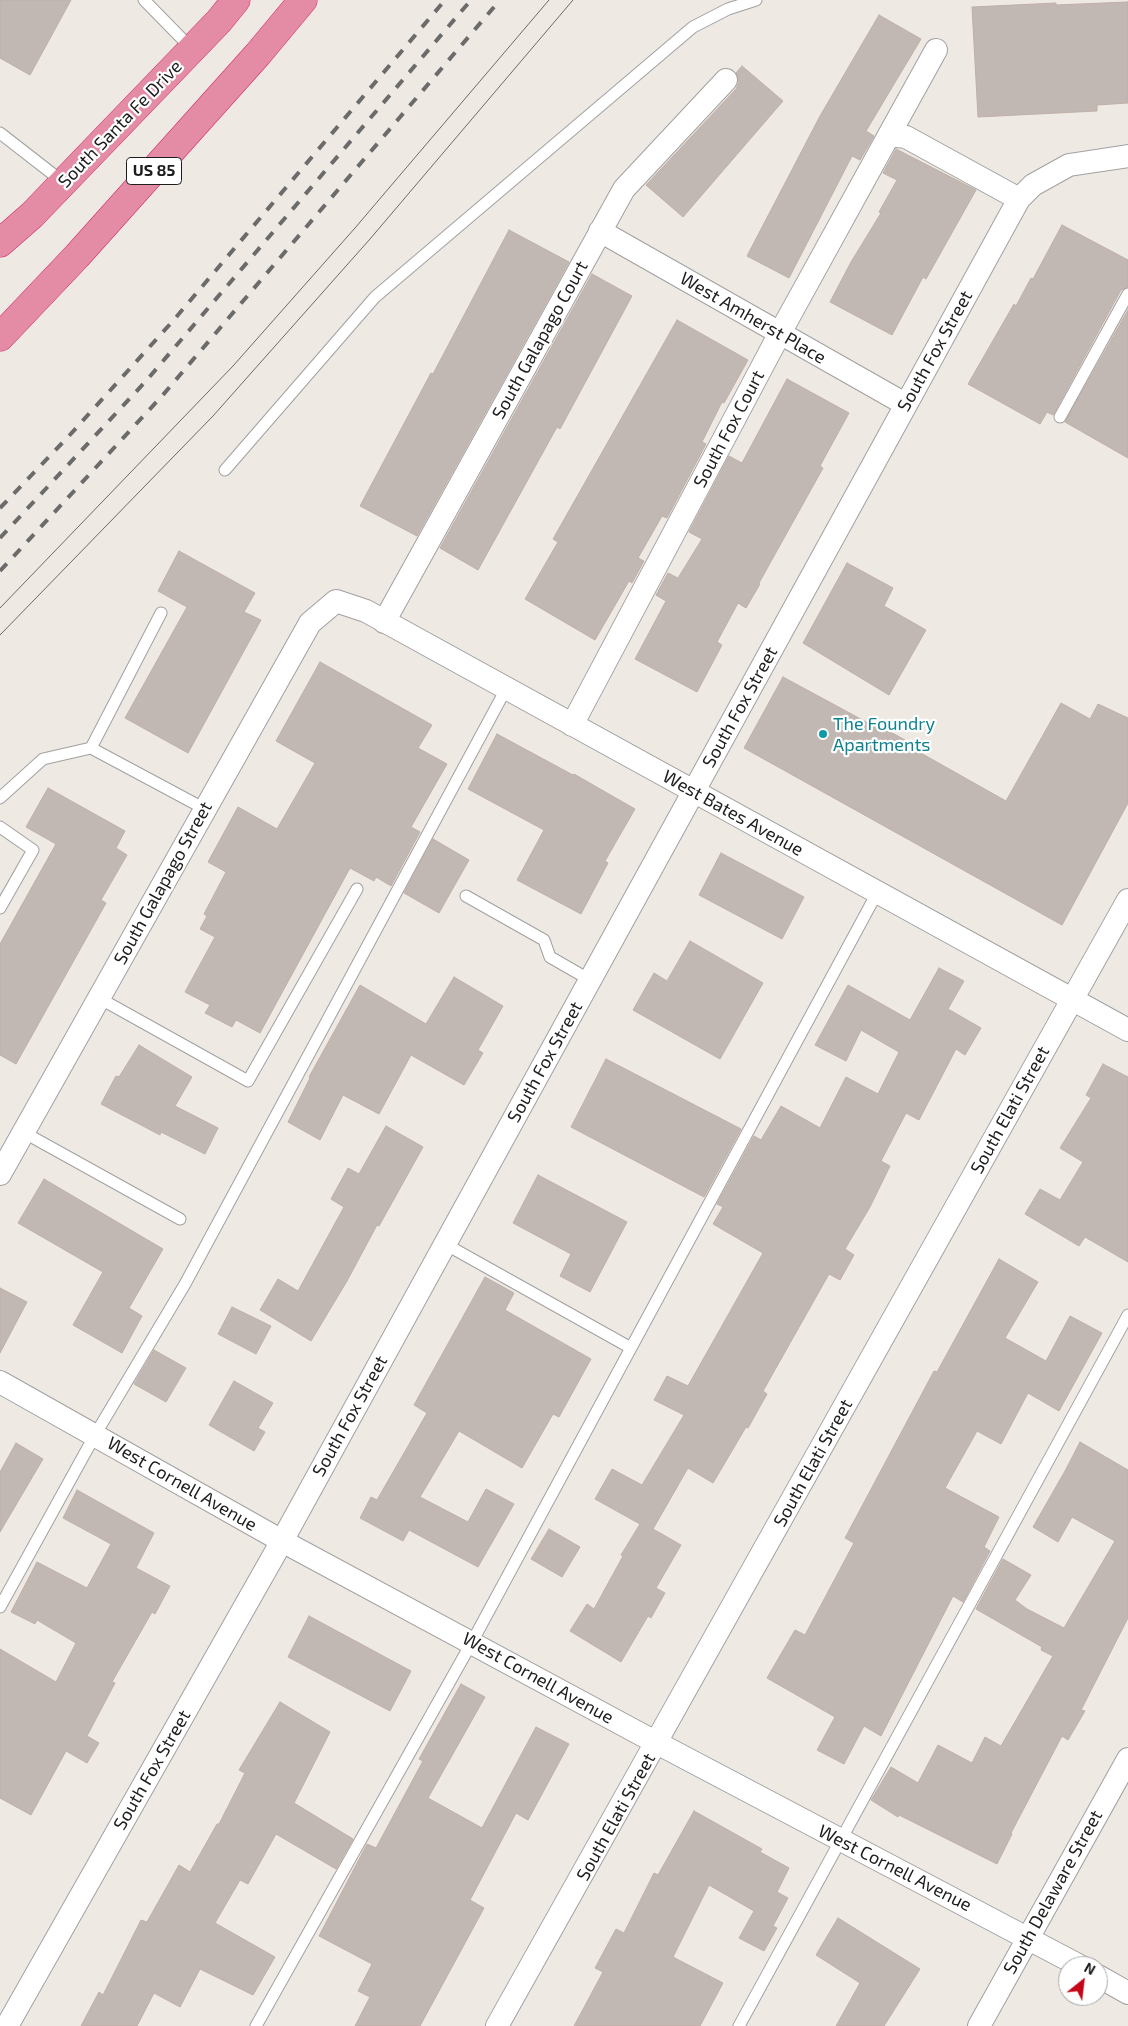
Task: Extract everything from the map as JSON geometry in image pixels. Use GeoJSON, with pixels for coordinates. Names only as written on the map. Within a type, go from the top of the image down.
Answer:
{"type":"FeatureCollection","features":[{"type":"Feature","properties":{"kind":"highway","name":"South Santa Fe Drive"},"geometry":{"type":"LineString","coordinates":[[0,243],[32,215],[192,49],[236,0]]}},
{"type":"Feature","properties":{"kind":"highway","name":"US 85"},"geometry":{"type":"LineString","coordinates":[[0,337],[78,256],[303,0]]}},
{"type":"Feature","properties":{"kind":"street","name":"South Fox Court"},"geometry":{"type":"LineString","coordinates":[[572,725],[780,333],[936,50]]}},
{"type":"Feature","properties":{"kind":"street","name":"South Galapago Court"},"geometry":{"type":"LineString","coordinates":[[384,622],[624,189],[726,80]]}},
{"type":"Feature","properties":{"kind":"street"},"geometry":{"type":"LineString","coordinates":[[888,135],[906,137],[1019,199]]}},
{"type":"Feature","properties":{"kind":"street","name":"South Fox Street"},"geometry":{"type":"LineString","coordinates":[[7,2026],[282,1541],[1019,199],[1033,185],[1069,165],[1128,156]]}},
{"type":"Feature","properties":{"kind":"street","name":"West Amherst Place"},"geometry":{"type":"LineString","coordinates":[[600,231],[905,404]]}},
{"type":"Feature","properties":{"kind":"street","name":"West Bates Avenue"},"geometry":{"type":"LineString","coordinates":[[336,601],[366,611],[1128,1030]]}},
{"type":"Feature","properties":{"kind":"street","name":"South Galapago Street"},"geometry":{"type":"LineString","coordinates":[[0,1174],[310,623],[336,601]]}},
{"type":"Feature","properties":{"kind":"street","name":"South Elati Street"},"geometry":{"type":"LineString","coordinates":[[498,2026],[1128,900]]}},
{"type":"Feature","properties":{"kind":"street","name":"West Cornell Avenue"},"geometry":{"type":"LineString","coordinates":[[0,1382],[282,1541],[657,1743],[1062,1956]]}},
{"type":"Feature","properties":{"kind":"street","name":"South Delaware Street"},"geometry":{"type":"LineString","coordinates":[[979,2026],[1128,1759]]}},
{"type":"Feature","properties":{"kind":"street"},"geometry":{"type":"LineString","coordinates":[[1108,1981],[1128,1992]]}},
{"type":"Feature","properties":{"kind":"lane"},"geometry":{"type":"LineString","coordinates":[[144,0],[192,49]]}},
{"type":"Feature","properties":{"kind":"lane"},"geometry":{"type":"LineString","coordinates":[[225,470],[375,297],[693,27],[728,9],[756,0]]}},
{"type":"Feature","properties":{"kind":"lane"},"geometry":{"type":"LineString","coordinates":[[0,132],[64,182]]}},
{"type":"Feature","properties":{"kind":"lane"},"geometry":{"type":"LineString","coordinates":[[1060,417],[1128,294]]}},
{"type":"Feature","properties":{"kind":"lane"},"geometry":{"type":"LineString","coordinates":[[90,748],[161,613]]}},
{"type":"Feature","properties":{"kind":"lane"},"geometry":{"type":"LineString","coordinates":[[0,1607],[95,1435],[185,1284],[506,689]]}},
{"type":"Feature","properties":{"kind":"lane"},"geometry":{"type":"LineString","coordinates":[[0,798],[44,759],[90,748],[205,809]]}},
{"type":"Feature","properties":{"kind":"lane"},"geometry":{"type":"LineString","coordinates":[[0,828],[33,850],[0,908]]}},
{"type":"Feature","properties":{"kind":"lane"},"geometry":{"type":"LineString","coordinates":[[99,998],[248,1081],[356,889]]}},
{"type":"Feature","properties":{"kind":"lane"},"geometry":{"type":"LineString","coordinates":[[256,2026],[472,1642],[877,893]]}},
{"type":"Feature","properties":{"kind":"lane"},"geometry":{"type":"LineString","coordinates":[[466,896],[544,940],[550,957],[590,980]]}},
{"type":"Feature","properties":{"kind":"lane"},"geometry":{"type":"LineString","coordinates":[[23,1132],[180,1219]]}},
{"type":"Feature","properties":{"kind":"lane"},"geometry":{"type":"LineString","coordinates":[[445,1244],[631,1348]]}},
{"type":"Feature","properties":{"kind":"lane"},"geometry":{"type":"LineString","coordinates":[[739,2026],[842,1841],[1128,1315]]}},
{"type":"Feature","properties":{"kind":"building"},"geometry":{"type":"Polygon","coordinates":[[[0,0],[71,0],[30,75],[0,58],[0,0]]]}},
{"type":"Feature","properties":{"kind":"building"},"geometry":{"type":"Polygon","coordinates":[[[1128,2],[1128,103],[1097,105],[1097,111],[978,117],[972,7],[1128,2]]]}},
{"type":"Feature","properties":{"kind":"building"},"geometry":{"type":"Polygon","coordinates":[[[879,15],[921,39],[866,131],[874,136],[860,160],[852,156],[789,278],[747,256],[820,116],[879,15]]]}},
{"type":"Feature","properties":{"kind":"building"},"geometry":{"type":"Polygon","coordinates":[[[742,66],[783,101],[683,217],[646,185],[736,89],[739,82],[736,73],[742,66]]]}},
{"type":"Feature","properties":{"kind":"building"},"geometry":{"type":"Polygon","coordinates":[[[896,149],[976,190],[926,279],[923,277],[892,335],[830,302],[851,262],[881,213],[879,212],[897,180],[883,173],[896,149]]]}},
{"type":"Feature","properties":{"kind":"building"},"geometry":{"type":"Polygon","coordinates":[[[1062,225],[1128,260],[1128,287],[1121,290],[1053,415],[1047,412],[1040,424],[968,384],[1014,304],[1016,306],[1031,278],[1033,279],[1062,225]]]}},
{"type":"Feature","properties":{"kind":"building"},"geometry":{"type":"Polygon","coordinates":[[[509,230],[569,262],[417,536],[360,506],[431,373],[433,374],[509,230]]]}},
{"type":"Feature","properties":{"kind":"building"},"geometry":{"type":"Polygon","coordinates":[[[592,274],[632,296],[560,429],[557,427],[478,570],[440,548],[592,274]]]}},
{"type":"Feature","properties":{"kind":"building"},"geometry":{"type":"Polygon","coordinates":[[[1128,310],[1128,458],[1065,422],[1128,310]]]}},
{"type":"Feature","properties":{"kind":"building"},"geometry":{"type":"Polygon","coordinates":[[[677,320],[748,360],[724,403],[722,402],[702,442],[706,444],[667,518],[662,516],[638,558],[644,561],[632,583],[629,581],[595,640],[525,599],[558,542],[553,539],[677,320]]]}},
{"type":"Feature","properties":{"kind":"building"},"geometry":{"type":"Polygon","coordinates":[[[787,379],[849,413],[820,466],[823,468],[746,608],[738,603],[717,642],[722,645],[697,692],[635,659],[666,601],[656,595],[668,573],[678,578],[702,539],[689,532],[729,456],[742,463],[787,379]]]}},
{"type":"Feature","properties":{"kind":"building"},"geometry":{"type":"Polygon","coordinates":[[[179,551],[255,593],[244,612],[261,620],[188,753],[125,718],[187,607],[158,591],[179,551]]]}},
{"type":"Feature","properties":{"kind":"building"},"geometry":{"type":"Polygon","coordinates":[[[847,563],[893,588],[884,606],[926,630],[889,695],[803,643],[847,563]]]}},
{"type":"Feature","properties":{"kind":"building"},"geometry":{"type":"Polygon","coordinates":[[[320,662],[432,725],[418,748],[447,764],[411,827],[420,832],[391,886],[376,877],[374,881],[350,868],[260,1033],[236,1020],[232,1027],[205,1013],[210,1005],[185,992],[215,937],[200,929],[207,916],[204,914],[226,872],[208,862],[238,807],[277,829],[315,763],[276,741],[320,662]]]}},
{"type":"Feature","properties":{"kind":"building","name":"The Foundry Apartments"},"geometry":{"type":"Polygon","coordinates":[[[783,677],[870,724],[871,721],[921,749],[919,752],[1006,801],[1061,703],[1090,719],[1098,704],[1128,718],[1128,803],[1062,925],[744,748],[783,677]]]}},
{"type":"Feature","properties":{"kind":"building"},"geometry":{"type":"Polygon","coordinates":[[[497,734],[574,774],[635,809],[605,861],[608,863],[581,914],[517,880],[544,830],[468,789],[497,734]]]}},
{"type":"Feature","properties":{"kind":"building"},"geometry":{"type":"Polygon","coordinates":[[[48,788],[125,831],[116,848],[127,855],[101,900],[106,903],[16,1064],[0,1055],[0,944],[56,844],[26,827],[48,788]]]}},
{"type":"Feature","properties":{"kind":"building"},"geometry":{"type":"Polygon","coordinates":[[[433,839],[469,860],[439,913],[404,893],[433,839]]]}},
{"type":"Feature","properties":{"kind":"building"},"geometry":{"type":"Polygon","coordinates":[[[721,853],[804,897],[782,939],[699,895],[721,853]]]}},
{"type":"Feature","properties":{"kind":"building"},"geometry":{"type":"Polygon","coordinates":[[[690,941],[763,983],[720,1059],[633,1010],[654,973],[667,981],[690,941]]]}},
{"type":"Feature","properties":{"kind":"building"},"geometry":{"type":"Polygon","coordinates":[[[939,968],[964,981],[948,1009],[981,1028],[965,1055],[956,1049],[919,1120],[906,1113],[881,1161],[890,1166],[870,1207],[845,1249],[854,1255],[840,1280],[829,1274],[763,1391],[767,1394],[713,1483],[688,1468],[653,1529],[681,1545],[656,1588],[665,1593],[651,1618],[648,1616],[621,1662],[570,1631],[587,1604],[594,1609],[623,1556],[621,1555],[640,1524],[595,1499],[612,1469],[642,1485],[684,1415],[654,1400],[667,1376],[688,1386],[763,1253],[713,1224],[723,1207],[717,1204],[754,1136],[761,1140],[781,1106],[820,1128],[846,1077],[878,1094],[899,1052],[861,1030],[846,1061],[815,1045],[848,985],[910,1020],[939,968]]]}},
{"type":"Feature","properties":{"kind":"building"},"geometry":{"type":"Polygon","coordinates":[[[454,977],[503,1006],[478,1050],[483,1053],[464,1085],[411,1055],[379,1114],[343,1095],[320,1140],[288,1122],[309,1077],[360,985],[426,1024],[454,977]]]}},
{"type":"Feature","properties":{"kind":"building"},"geometry":{"type":"Polygon","coordinates":[[[139,1045],[192,1077],[175,1106],[218,1128],[205,1154],[161,1132],[160,1135],[101,1104],[116,1076],[119,1077],[139,1045]]]}},
{"type":"Feature","properties":{"kind":"building"},"geometry":{"type":"Polygon","coordinates":[[[606,1059],[741,1129],[704,1197],[571,1127],[606,1059]]]}},
{"type":"Feature","properties":{"kind":"building"},"geometry":{"type":"Polygon","coordinates":[[[1103,1064],[1128,1077],[1128,1262],[1085,1237],[1079,1246],[1025,1214],[1040,1189],[1060,1200],[1083,1162],[1060,1148],[1091,1098],[1086,1095],[1103,1064]]]}},
{"type":"Feature","properties":{"kind":"building"},"geometry":{"type":"Polygon","coordinates":[[[386,1126],[423,1147],[311,1341],[260,1310],[278,1279],[298,1291],[344,1207],[331,1199],[348,1168],[359,1174],[386,1126]]]}},
{"type":"Feature","properties":{"kind":"building"},"geometry":{"type":"Polygon","coordinates":[[[538,1175],[627,1222],[590,1292],[560,1276],[571,1254],[513,1223],[538,1175]]]}},
{"type":"Feature","properties":{"kind":"building"},"geometry":{"type":"Polygon","coordinates":[[[44,1179],[163,1249],[129,1308],[142,1316],[122,1353],[73,1325],[103,1272],[18,1223],[44,1179]]]}},
{"type":"Feature","properties":{"kind":"building"},"geometry":{"type":"Polygon","coordinates":[[[999,1259],[1038,1282],[1005,1338],[1046,1361],[1070,1316],[1102,1333],[1059,1411],[1028,1393],[1001,1444],[977,1431],[945,1488],[999,1517],[984,1547],[990,1551],[963,1602],[953,1596],[881,1736],[864,1726],[844,1764],[817,1750],[835,1717],[767,1678],[795,1630],[805,1635],[854,1543],[845,1538],[934,1371],[937,1372],[999,1259]]]}},
{"type":"Feature","properties":{"kind":"building"},"geometry":{"type":"Polygon","coordinates":[[[485,1277],[514,1293],[505,1310],[591,1359],[559,1417],[553,1414],[522,1468],[459,1431],[420,1497],[468,1522],[486,1489],[514,1504],[478,1567],[409,1530],[403,1541],[360,1518],[371,1497],[377,1500],[427,1413],[414,1405],[485,1277]]]}},
{"type":"Feature","properties":{"kind":"building"},"geometry":{"type":"Polygon","coordinates":[[[0,1288],[27,1302],[0,1353],[0,1288]]]}},
{"type":"Feature","properties":{"kind":"building"},"geometry":{"type":"Polygon","coordinates":[[[232,1307],[271,1326],[256,1354],[218,1334],[232,1307]]]}},
{"type":"Feature","properties":{"kind":"building"},"geometry":{"type":"Polygon","coordinates":[[[154,1350],[186,1368],[166,1402],[134,1384],[154,1350]]]}},
{"type":"Feature","properties":{"kind":"building"},"geometry":{"type":"Polygon","coordinates":[[[234,1381],[273,1403],[258,1428],[265,1432],[254,1451],[209,1425],[234,1381]]]}},
{"type":"Feature","properties":{"kind":"building"},"geometry":{"type":"Polygon","coordinates":[[[1080,1442],[1128,1470],[1128,1618],[1081,1710],[1085,1711],[1068,1740],[1062,1736],[1011,1833],[997,1864],[899,1815],[898,1817],[871,1800],[891,1767],[918,1783],[938,1745],[972,1763],[985,1737],[1001,1746],[1053,1656],[1041,1650],[1042,1647],[976,1609],[1003,1559],[1031,1575],[1015,1600],[1027,1609],[1064,1628],[1115,1541],[1072,1517],[1058,1542],[1033,1527],[1080,1442]]]}},
{"type":"Feature","properties":{"kind":"building"},"geometry":{"type":"Polygon","coordinates":[[[16,1443],[43,1459],[0,1532],[0,1472],[16,1443]]]}},
{"type":"Feature","properties":{"kind":"building"},"geometry":{"type":"Polygon","coordinates":[[[77,1490],[154,1533],[136,1568],[170,1586],[155,1614],[152,1612],[112,1682],[115,1683],[87,1736],[99,1743],[87,1763],[66,1751],[31,1815],[0,1798],[0,1649],[56,1682],[76,1643],[37,1620],[35,1624],[11,1612],[37,1562],[87,1588],[111,1544],[63,1518],[77,1490]]]}},
{"type":"Feature","properties":{"kind":"building"},"geometry":{"type":"Polygon","coordinates":[[[549,1529],[580,1547],[562,1577],[531,1559],[549,1529]]]}},
{"type":"Feature","properties":{"kind":"building"},"geometry":{"type":"Polygon","coordinates":[[[309,1616],[411,1671],[390,1711],[288,1657],[309,1616]]]}},
{"type":"Feature","properties":{"kind":"building"},"geometry":{"type":"Polygon","coordinates":[[[461,1684],[485,1697],[428,1798],[482,1828],[536,1727],[569,1744],[528,1820],[516,1813],[470,1900],[484,1908],[420,2026],[355,2026],[370,1997],[358,1991],[372,1964],[319,1936],[367,1844],[376,1848],[423,1761],[419,1759],[461,1684]]]}},
{"type":"Feature","properties":{"kind":"building"},"geometry":{"type":"Polygon","coordinates":[[[280,1702],[330,1732],[294,1803],[353,1839],[336,1869],[276,1834],[248,1884],[240,1880],[215,1923],[275,1957],[253,1995],[200,1969],[180,2007],[154,1993],[137,2026],[81,2026],[99,1992],[103,1995],[141,1920],[147,1922],[179,1865],[190,1872],[217,1824],[219,1824],[245,1773],[239,1770],[280,1702]]]}},
{"type":"Feature","properties":{"kind":"building"},"geometry":{"type":"Polygon","coordinates":[[[694,1811],[762,1849],[760,1852],[789,1868],[777,1892],[788,1898],[773,1926],[777,1928],[764,1951],[739,1938],[754,1911],[709,1885],[673,1957],[723,1983],[700,2026],[574,2026],[603,1972],[595,1968],[616,1929],[624,1933],[654,1873],[658,1875],[694,1811]]]}},
{"type":"Feature","properties":{"kind":"building"},"geometry":{"type":"Polygon","coordinates":[[[838,1918],[920,1969],[884,2026],[836,2026],[860,1983],[816,1955],[838,1918]]]}},
{"type":"Feature","properties":{"kind":"tram line"},"geometry":{"type":"LineString","coordinates":[[0,608],[233,366],[355,228],[549,0]]}},
{"type":"Feature","properties":{"kind":"tram line"},"geometry":{"type":"LineString","coordinates":[[0,635],[213,416],[370,239],[573,0]]}},
{"type":"Feature","properties":{"kind":"railway"},"geometry":{"type":"LineString","coordinates":[[0,508],[68,437],[172,322],[445,0]]}},
{"type":"Feature","properties":{"kind":"railway"},"geometry":{"type":"LineString","coordinates":[[0,538],[146,381],[471,0]]}},
{"type":"Feature","properties":{"kind":"railway"},"geometry":{"type":"LineString","coordinates":[[0,571],[162,396],[500,0]]}},
{"type":"Feature","properties":{"kind":"place","name":"The Foundry Apartments"},"geometry":{"type":"Point","coordinates":[823,734]}}]}
